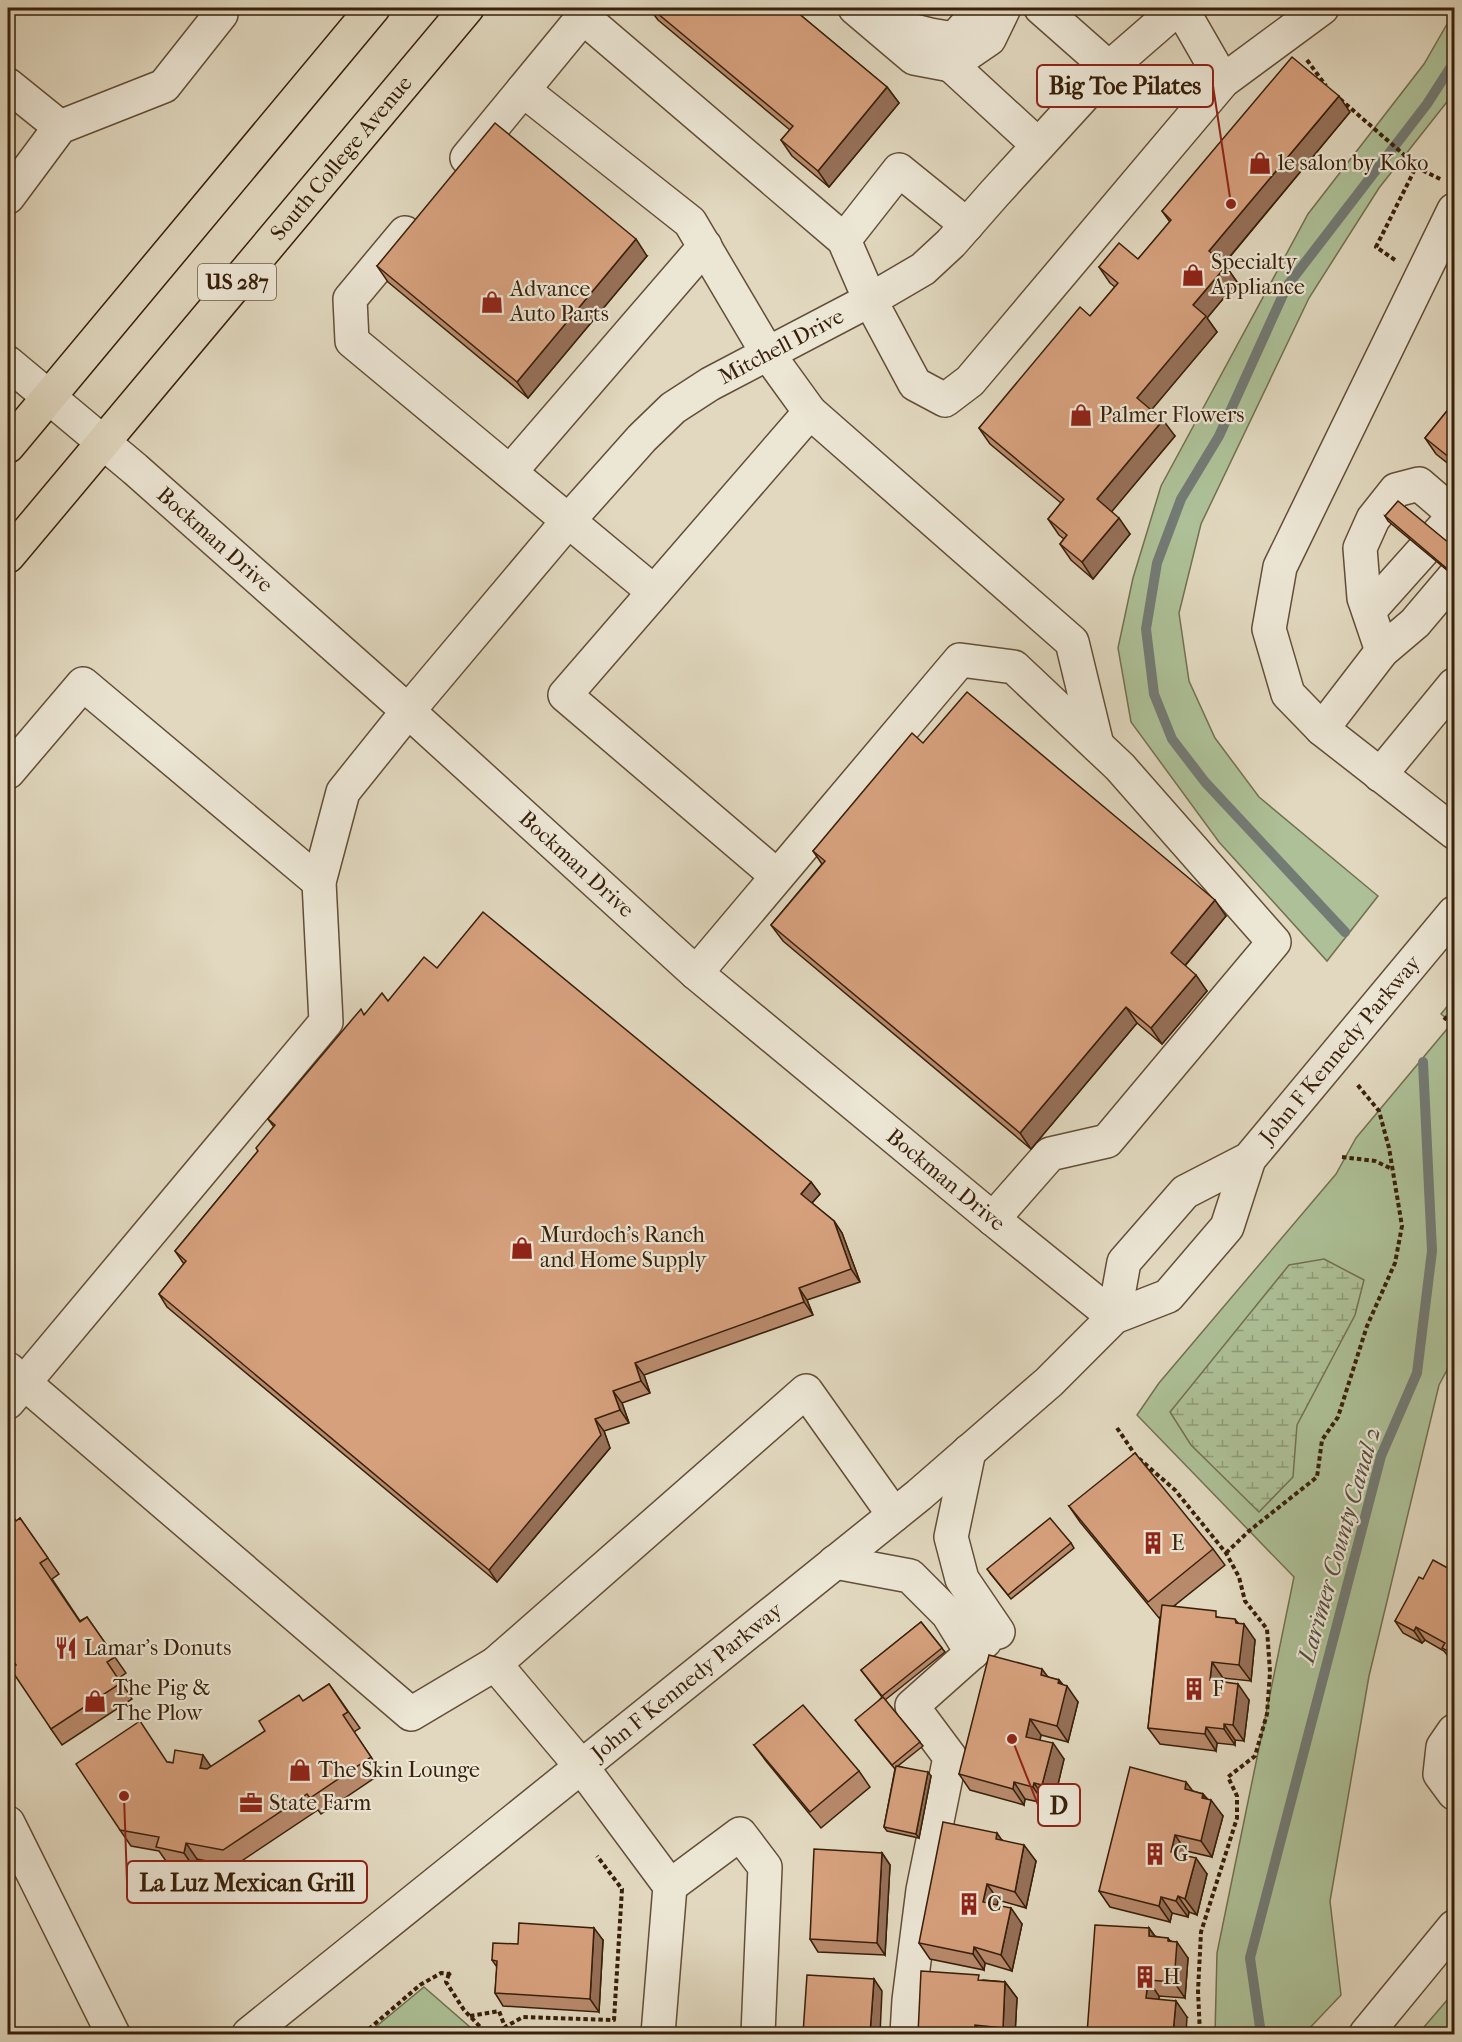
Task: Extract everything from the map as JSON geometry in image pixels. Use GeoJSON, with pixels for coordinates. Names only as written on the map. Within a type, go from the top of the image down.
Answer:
{"type":"FeatureCollection","features":[{"type":"Feature","properties":{"kind":"highway","name":"US 287"},"geometry":{"type":"LineString","coordinates":[[8,446],[373,8]]}},
{"type":"Feature","properties":{"kind":"highway"},"geometry":{"type":"LineString","coordinates":[[436,8],[437,44]]}},
{"type":"Feature","properties":{"kind":"highway","name":"South College Avenue"},"geometry":{"type":"LineString","coordinates":[[8,556],[467,8]]}},
{"type":"Feature","properties":{"kind":"street"},"geometry":{"type":"LineString","coordinates":[[8,197],[60,127],[164,86],[221,14],[213,8]]}},
{"type":"Feature","properties":{"kind":"street"},"geometry":{"type":"LineString","coordinates":[[861,13],[930,35],[954,39],[982,8]]}},
{"type":"Feature","properties":{"kind":"street"},"geometry":{"type":"LineString","coordinates":[[951,65],[989,39],[1004,8]]}},
{"type":"Feature","properties":{"kind":"street"},"geometry":{"type":"LineString","coordinates":[[1041,8],[1109,68]]}},
{"type":"Feature","properties":{"kind":"street"},"geometry":{"type":"LineString","coordinates":[[1180,8],[1223,81]]}},
{"type":"Feature","properties":{"kind":"street","name":"Mitchell Drive"},"geometry":{"type":"LineString","coordinates":[[13,1385],[326,1022],[320,882],[343,792],[568,521],[642,438],[673,408],[710,384],[870,300],[922,268],[951,243],[1109,68],[1180,8]]}},
{"type":"Feature","properties":{"kind":"street"},"geometry":{"type":"LineString","coordinates":[[448,181],[523,90],[582,11],[844,240],[870,300],[915,384],[945,400],[970,381],[1223,81],[1322,8]]}},
{"type":"Feature","properties":{"kind":"street"},"geometry":{"type":"LineString","coordinates":[[861,13],[914,58],[951,65],[1038,145]]}},
{"type":"Feature","properties":{"kind":"street"},"geometry":{"type":"LineString","coordinates":[[8,85],[60,127]]}},
{"type":"Feature","properties":{"kind":"street"},"geometry":{"type":"LineString","coordinates":[[523,90],[690,222],[768,354],[810,412],[1072,642],[1097,746]]}},
{"type":"Feature","properties":{"kind":"street"},"geometry":{"type":"LineString","coordinates":[[844,240],[899,170],[967,225]]}},
{"type":"Feature","properties":{"kind":"street"},"geometry":{"type":"LineString","coordinates":[[1450,195],[1422,275],[1280,567],[1269,629],[1288,694],[1322,729],[1455,832]]}},
{"type":"Feature","properties":{"kind":"street"},"geometry":{"type":"LineString","coordinates":[[426,208],[350,299],[352,341],[654,592]]}},
{"type":"Feature","properties":{"kind":"street"},"geometry":{"type":"LineString","coordinates":[[510,472],[705,246]]}},
{"type":"Feature","properties":{"kind":"street","name":"Bockman Drive"},"geometry":{"type":"LineString","coordinates":[[8,363],[104,442],[408,711],[696,973],[1114,1317]]}},
{"type":"Feature","properties":{"kind":"street"},"geometry":{"type":"LineString","coordinates":[[777,876],[566,695],[810,412]]}},
{"type":"Feature","properties":{"kind":"street"},"geometry":{"type":"LineString","coordinates":[[1322,729],[1370,610],[1445,506],[1419,484],[1396,490],[1373,519],[1360,548],[1370,610]]}},
{"type":"Feature","properties":{"kind":"street"},"geometry":{"type":"LineString","coordinates":[[1370,610],[1455,542]]}},
{"type":"Feature","properties":{"kind":"street"},"geometry":{"type":"LineString","coordinates":[[1370,610],[1415,624],[1455,577]]}},
{"type":"Feature","properties":{"kind":"street"},"geometry":{"type":"LineString","coordinates":[[696,973],[960,660],[1014,668],[1120,767],[1274,942],[1107,1141],[1050,1154],[993,1219]]}},
{"type":"Feature","properties":{"kind":"street"},"geometry":{"type":"LineString","coordinates":[[8,772],[83,684],[320,882]]}},
{"type":"Feature","properties":{"kind":"street"},"geometry":{"type":"LineString","coordinates":[[1380,776],[1455,685]]}},
{"type":"Feature","properties":{"kind":"street","name":"John F Kennedy Parkway"},"geometry":{"type":"LineString","coordinates":[[1114,1317],[1124,1262],[1185,1192],[1248,1159],[1455,913]]}},
{"type":"Feature","properties":{"kind":"street","name":"John F Kennedy Parkway"},"geometry":{"type":"LineString","coordinates":[[249,2034],[894,1515],[1049,1382],[1114,1317],[1168,1296],[1227,1227],[1248,1159]]}},
{"type":"Feature","properties":{"kind":"street"},"geometry":{"type":"LineString","coordinates":[[13,1385],[411,1714],[495,1664],[806,1391],[894,1515]]}},
{"type":"Feature","properties":{"kind":"street"},"geometry":{"type":"LineString","coordinates":[[969,1451],[951,1537],[962,1579],[985,1642]]}},
{"type":"Feature","properties":{"kind":"street"},"geometry":{"type":"LineString","coordinates":[[835,1562],[910,1576],[948,1614],[985,1642]]}},
{"type":"Feature","properties":{"kind":"street"},"geometry":{"type":"LineString","coordinates":[[907,2034],[923,1890],[950,1757],[912,1706],[985,1642]]}},
{"type":"Feature","properties":{"kind":"street"},"geometry":{"type":"LineString","coordinates":[[495,1664],[581,1766],[670,1886],[658,2034]]}},
{"type":"Feature","properties":{"kind":"street"},"geometry":{"type":"LineString","coordinates":[[1455,1731],[1443,1747],[1440,1774],[1455,1793]]}},
{"type":"Feature","properties":{"kind":"street"},"geometry":{"type":"LineString","coordinates":[[8,1822],[113,2034]]}},
{"type":"Feature","properties":{"kind":"street"},"geometry":{"type":"LineString","coordinates":[[670,1886],[740,1834],[765,1867],[758,2034]]}},
{"type":"Feature","properties":{"kind":"street"},"geometry":{"type":"LineString","coordinates":[[1366,2034],[1455,1927]]}},
{"type":"Feature","properties":{"kind":"path"},"geometry":{"type":"LineString","coordinates":[[1287,33],[1324,84],[1450,195]]}},
{"type":"Feature","properties":{"kind":"path"},"geometry":{"type":"LineString","coordinates":[[1416,167],[1376,247],[1383,254],[1422,275]]}},
{"type":"Feature","properties":{"kind":"path"},"geometry":{"type":"LineString","coordinates":[[1444,1020],[1455,1010]]}},
{"type":"Feature","properties":{"kind":"path"},"geometry":{"type":"LineString","coordinates":[[1226,1553],[1249,1531],[1317,1477],[1322,1440],[1338,1417],[1367,1326],[1395,1263],[1402,1226],[1389,1148],[1379,1111],[1334,1057]]}},
{"type":"Feature","properties":{"kind":"path"},"geometry":{"type":"LineString","coordinates":[[1342,1156],[1375,1161],[1392,1169]]}},
{"type":"Feature","properties":{"kind":"path"},"geometry":{"type":"LineString","coordinates":[[1117,1428],[1136,1456],[1175,1490],[1226,1553],[1239,1577],[1245,1601],[1267,1629],[1270,1672],[1267,1714],[1255,1756],[1228,1777],[1237,1796],[1237,1818],[1201,1932],[1198,1991],[1200,2034]]}},
{"type":"Feature","properties":{"kind":"path"},"geometry":{"type":"LineString","coordinates":[[470,2016],[499,2012],[505,2027],[523,2017],[614,2020],[622,1889],[597,1856]]}},
{"type":"Feature","properties":{"kind":"path"},"geometry":{"type":"LineString","coordinates":[[363,2034],[420,1985],[441,1972],[451,1973],[446,1982],[470,2016],[487,2034]]}},
{"type":"Feature","properties":{"kind":"green space"},"geometry":{"type":"Polygon","coordinates":[[[1454,12],[1454,93],[1379,188],[1309,298],[1201,524],[1179,613],[1189,681],[1215,738],[1259,797],[1378,896],[1327,961],[1219,842],[1131,722],[1118,648],[1133,578],[1161,486],[1308,214],[1424,64],[1454,12]]]}},
{"type":"Feature","properties":{"kind":"green space"},"geometry":{"type":"Polygon","coordinates":[[[1454,998],[1454,1357],[1439,1385],[1369,1676],[1330,1901],[1341,1995],[1304,2034],[1215,2034],[1217,1953],[1294,1577],[1137,1415],[1159,1383],[1336,1174],[1356,1138],[1452,1023],[1441,1014],[1454,998]]]}},
{"type":"Feature","properties":{"kind":"green space"},"geometry":{"type":"Polygon","coordinates":[[[1324,1259],[1364,1280],[1355,1315],[1297,1425],[1293,1477],[1259,1512],[1191,1445],[1170,1412],[1289,1265],[1324,1259]]]}},
{"type":"Feature","properties":{"kind":"green space"},"geometry":{"type":"Polygon","coordinates":[[[424,1987],[478,2034],[367,2034],[424,1987]]]}},
{"type":"Feature","properties":{"kind":"green space"},"geometry":{"type":"Polygon","coordinates":[[[1454,1992],[1454,2034],[1418,2034],[1454,1992]]]}},
{"type":"Feature","properties":{"kind":"building"},"geometry":{"type":"Polygon","coordinates":[[[651,8],[792,8],[887,87],[818,171],[781,140],[793,126],[651,8]]]}},
{"type":"Feature","properties":{"kind":"building"},"geometry":{"type":"Polygon","coordinates":[[[1292,57],[1339,96],[1209,251],[1226,266],[1193,305],[1206,316],[1137,398],[1163,420],[1097,499],[1119,518],[1082,562],[1060,544],[1067,535],[1048,519],[1064,499],[979,428],[1080,307],[1090,316],[1118,283],[1099,267],[1119,243],[1138,259],[1171,220],[1162,211],[1292,57]]]}},
{"type":"Feature","properties":{"kind":"building"},"geometry":{"type":"Polygon","coordinates":[[[495,123],[636,239],[517,382],[377,266],[495,123]]]}},
{"type":"Feature","properties":{"kind":"building"},"geometry":{"type":"Polygon","coordinates":[[[1455,401],[1455,462],[1425,438],[1455,401]]]}},
{"type":"Feature","properties":{"kind":"building"},"geometry":{"type":"Polygon","coordinates":[[[1398,501],[1455,548],[1455,568],[1451,572],[1385,516],[1398,501]]]}},
{"type":"Feature","properties":{"kind":"building"},"geometry":{"type":"Polygon","coordinates":[[[967,692],[1215,900],[1171,953],[1196,975],[1151,1028],[1126,1007],[1020,1133],[771,925],[825,861],[813,851],[912,733],[923,743],[967,692]]]}},
{"type":"Feature","properties":{"kind":"building","name":"Murdoch's Ranch and Home Supply"},"geometry":{"type":"Polygon","coordinates":[[[483,912],[811,1182],[801,1194],[834,1221],[851,1269],[799,1288],[804,1302],[635,1363],[641,1381],[613,1391],[620,1410],[595,1419],[601,1435],[489,1570],[159,1294],[186,1261],[175,1251],[258,1151],[256,1148],[275,1125],[268,1119],[361,1009],[364,1015],[382,993],[388,1001],[424,957],[437,968],[483,912]]]}},
{"type":"Feature","properties":{"kind":"building","name":"E"},"geometry":{"type":"Polygon","coordinates":[[[1135,1453],[1213,1549],[1148,1602],[1069,1506],[1135,1453]]]}},
{"type":"Feature","properties":{"kind":"building"},"geometry":{"type":"Polygon","coordinates":[[[1455,1461],[1455,1473],[1449,1470],[1455,1461]]]}},
{"type":"Feature","properties":{"kind":"building"},"geometry":{"type":"Polygon","coordinates":[[[8,1509],[16,1521],[20,1518],[48,1558],[40,1563],[80,1622],[87,1617],[115,1657],[107,1662],[121,1683],[51,1729],[10,1668],[16,1665],[8,1653],[8,1509]]]}},
{"type":"Feature","properties":{"kind":"building"},"geometry":{"type":"Polygon","coordinates":[[[1050,1518],[1071,1543],[1008,1595],[987,1569],[1050,1518]]]}},
{"type":"Feature","properties":{"kind":"building"},"geometry":{"type":"Polygon","coordinates":[[[1433,1560],[1455,1572],[1455,1655],[1442,1648],[1445,1643],[1416,1627],[1414,1631],[1395,1621],[1419,1577],[1423,1579],[1433,1560]]]}},
{"type":"Feature","properties":{"kind":"building","name":"F"},"geometry":{"type":"Polygon","coordinates":[[[1162,1605],[1216,1611],[1216,1617],[1235,1619],[1236,1623],[1244,1624],[1239,1665],[1212,1662],[1210,1680],[1238,1684],[1233,1725],[1224,1724],[1224,1729],[1206,1727],[1205,1734],[1148,1728],[1162,1605]]]}},
{"type":"Feature","properties":{"kind":"building"},"geometry":{"type":"Polygon","coordinates":[[[921,1622],[942,1648],[882,1696],[861,1670],[921,1622]]]}},
{"type":"Feature","properties":{"kind":"building"},"geometry":{"type":"Polygon","coordinates":[[[989,1655],[1042,1669],[1041,1675],[1059,1680],[1058,1683],[1067,1686],[1057,1726],[1030,1719],[1026,1737],[1053,1743],[1042,1785],[1034,1783],[1033,1787],[1014,1782],[1013,1789],[959,1774],[989,1655]]]}},
{"type":"Feature","properties":{"kind":"building"},"geometry":{"type":"Polygon","coordinates":[[[329,1684],[348,1712],[343,1715],[371,1757],[310,1798],[307,1794],[223,1850],[186,1843],[184,1853],[156,1847],[159,1837],[120,1830],[76,1764],[140,1721],[167,1762],[173,1763],[175,1750],[203,1755],[200,1768],[207,1769],[265,1731],[259,1721],[299,1695],[303,1701],[329,1684]]]}},
{"type":"Feature","properties":{"kind":"building"},"geometry":{"type":"Polygon","coordinates":[[[883,1697],[920,1742],[892,1765],[855,1720],[883,1697]]]}},
{"type":"Feature","properties":{"kind":"building"},"geometry":{"type":"Polygon","coordinates":[[[803,1705],[859,1771],[810,1812],[754,1745],[803,1705]]]}},
{"type":"Feature","properties":{"kind":"building"},"geometry":{"type":"Polygon","coordinates":[[[896,1766],[928,1772],[916,1834],[884,1827],[896,1766]]]}},
{"type":"Feature","properties":{"kind":"building","name":"G"},"geometry":{"type":"Polygon","coordinates":[[[1130,1767],[1186,1782],[1185,1789],[1203,1794],[1202,1798],[1211,1800],[1201,1841],[1175,1835],[1171,1852],[1196,1858],[1185,1899],[1178,1896],[1176,1901],[1161,1897],[1159,1906],[1099,1891],[1130,1767]]]}},
{"type":"Feature","properties":{"kind":"building","name":"C"},"geometry":{"type":"Polygon","coordinates":[[[943,1822],[997,1833],[996,1839],[1024,1845],[1015,1892],[987,1884],[983,1902],[1011,1908],[1001,1955],[974,1947],[973,1954],[919,1943],[943,1822]]]}},
{"type":"Feature","properties":{"kind":"building"},"geometry":{"type":"Polygon","coordinates":[[[814,1849],[882,1853],[877,1943],[810,1939],[814,1849]]]}},
{"type":"Feature","properties":{"kind":"building"},"geometry":{"type":"Polygon","coordinates":[[[519,1923],[594,1928],[590,1999],[495,1993],[497,1961],[492,1960],[493,1943],[518,1944],[519,1923]]]}},
{"type":"Feature","properties":{"kind":"building","name":"H"},"geometry":{"type":"Polygon","coordinates":[[[1095,1925],[1149,1928],[1149,1936],[1168,1938],[1168,1941],[1177,1942],[1174,1982],[1148,1980],[1146,1998],[1176,2001],[1173,2034],[1087,2034],[1095,1925]]]}},
{"type":"Feature","properties":{"kind":"building"},"geometry":{"type":"Polygon","coordinates":[[[921,1971],[979,1975],[978,1980],[1005,1982],[1003,2028],[975,2025],[975,2034],[918,2034],[921,1971]]]}},
{"type":"Feature","properties":{"kind":"building"},"geometry":{"type":"Polygon","coordinates":[[[807,1975],[874,1979],[870,2034],[803,2034],[807,1975]]]}},
{"type":"Feature","properties":{"kind":"waterway","name":"Larimer County Canal 2"},"geometry":{"type":"LineString","coordinates":[[1345,932],[1205,782],[1172,739],[1154,694],[1146,629],[1157,563],[1181,499],[1219,436],[1287,286],[1427,104],[1454,62]]}},
{"type":"Feature","properties":{"kind":"waterway","name":"Larimer County Canal 2"},"geometry":{"type":"LineString","coordinates":[[1261,2034],[1250,1958],[1381,1456],[1417,1373],[1432,1251],[1423,1062]]}},
{"type":"Feature","properties":{"kind":"place","name":"le salon by Koko"},"geometry":{"type":"Point","coordinates":[1260,163]}},
{"type":"Feature","properties":{"kind":"place","name":"Big Toe Pilates"},"geometry":{"type":"Point","coordinates":[1231,204]}},
{"type":"Feature","properties":{"kind":"place","name":"Specialty Appliance"},"geometry":{"type":"Point","coordinates":[1193,275]}},
{"type":"Feature","properties":{"kind":"place","name":"Advance Auto Parts"},"geometry":{"type":"Point","coordinates":[492,302]}},
{"type":"Feature","properties":{"kind":"place","name":"Palmer Flowers"},"geometry":{"type":"Point","coordinates":[1081,415]}},
{"type":"Feature","properties":{"kind":"place","name":"Murdoch's Ranch and Home Supply"},"geometry":{"type":"Point","coordinates":[522,1248]}},
{"type":"Feature","properties":{"kind":"place","name":"E"},"geometry":{"type":"Point","coordinates":[1153,1543]}},
{"type":"Feature","properties":{"kind":"place","name":"Lamar's Donuts"},"geometry":{"type":"Point","coordinates":[66,1648]}},
{"type":"Feature","properties":{"kind":"place","name":"F"},"geometry":{"type":"Point","coordinates":[1194,1689]}},
{"type":"Feature","properties":{"kind":"place","name":"The Pig & The Plow"},"geometry":{"type":"Point","coordinates":[95,1701]}},
{"type":"Feature","properties":{"kind":"place","name":"D"},"geometry":{"type":"Point","coordinates":[1012,1739]}},
{"type":"Feature","properties":{"kind":"place","name":"The Skin Lounge"},"geometry":{"type":"Point","coordinates":[300,1770]}},
{"type":"Feature","properties":{"kind":"place","name":"La Luz Mexican Grill"},"geometry":{"type":"Point","coordinates":[124,1796]}},
{"type":"Feature","properties":{"kind":"place","name":"State Farm"},"geometry":{"type":"Point","coordinates":[251,1803]}},
{"type":"Feature","properties":{"kind":"place","name":"G"},"geometry":{"type":"Point","coordinates":[1155,1854]}},
{"type":"Feature","properties":{"kind":"place","name":"C"},"geometry":{"type":"Point","coordinates":[969,1904]}},
{"type":"Feature","properties":{"kind":"place","name":"H"},"geometry":{"type":"Point","coordinates":[1145,1977]}}]}
